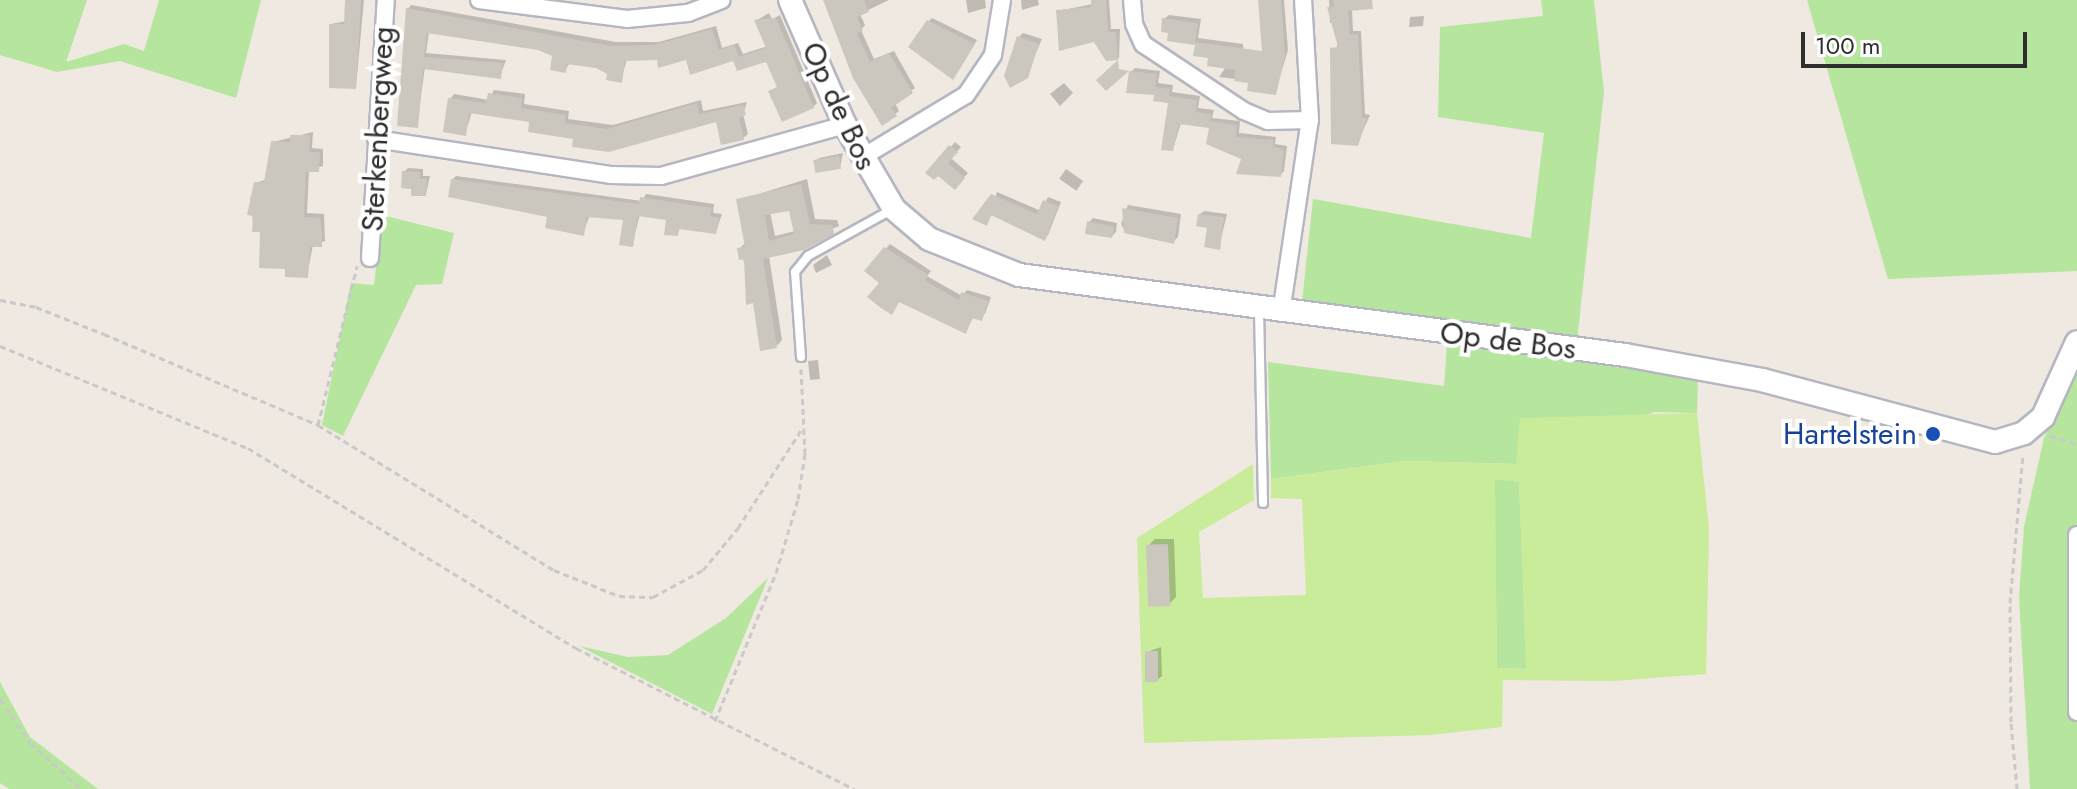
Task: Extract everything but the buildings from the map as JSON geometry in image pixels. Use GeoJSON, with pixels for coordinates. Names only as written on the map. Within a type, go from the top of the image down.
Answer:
{"type":"FeatureCollection","features":[{"type":"Feature","properties":{"kind":"street","name":"Sterkenbergweg"},"geometry":{"type":"LineString","coordinates":[[370,258],[386,0]]}},
{"type":"Feature","properties":{"kind":"street"},"geometry":{"type":"LineString","coordinates":[[479,0],[627,19],[688,13],[722,0]]}},
{"type":"Feature","properties":{"kind":"street","name":"Op de Bos"},"geometry":{"type":"LineString","coordinates":[[790,0],[861,158],[894,209],[929,239],[1019,275],[1270,311],[1625,355],[1762,380],[1995,442],[2024,433]]}},
{"type":"Feature","properties":{"kind":"street"},"geometry":{"type":"LineString","coordinates":[[861,158],[966,95],[993,55],[1002,0]]}},
{"type":"Feature","properties":{"kind":"street"},"geometry":{"type":"LineString","coordinates":[[1132,0],[1143,44],[1244,111],[1268,121],[1310,120]]}},
{"type":"Feature","properties":{"kind":"street"},"geometry":{"type":"LineString","coordinates":[[1270,311],[1310,120],[1303,0]]}},
{"type":"Feature","properties":{"kind":"street"},"geometry":{"type":"LineString","coordinates":[[376,139],[610,175],[661,176],[845,125]]}},
{"type":"Feature","properties":{"kind":"street"},"geometry":{"type":"LineString","coordinates":[[2024,433],[2043,417],[2056,396],[2077,342]]}},
{"type":"Feature","properties":{"kind":"street"},"geometry":{"type":"LineString","coordinates":[[2077,535],[2077,712]]}},
{"type":"Feature","properties":{"kind":"lane"},"geometry":{"type":"LineString","coordinates":[[801,357],[795,272],[808,256],[894,209]]}},
{"type":"Feature","properties":{"kind":"lane"},"geometry":{"type":"LineString","coordinates":[[1263,503],[1270,311]]}},
{"type":"Feature","properties":{"kind":"path"},"geometry":{"type":"LineString","coordinates":[[318,425],[351,276],[358,264],[370,258]]}},
{"type":"Feature","properties":{"kind":"path"},"geometry":{"type":"LineString","coordinates":[[0,300],[36,307],[318,425],[554,570],[592,590],[653,597],[703,570],[738,528],[803,427]]}},
{"type":"Feature","properties":{"kind":"path"},"geometry":{"type":"LineString","coordinates":[[0,346],[248,448],[576,648],[854,789]]}},
{"type":"Feature","properties":{"kind":"path"},"geometry":{"type":"LineString","coordinates":[[715,721],[776,573],[798,499],[803,427],[801,357]]}},
{"type":"Feature","properties":{"kind":"path"},"geometry":{"type":"LineString","coordinates":[[2017,789],[2011,722],[2010,603],[2024,433]]}},
{"type":"Feature","properties":{"kind":"path"},"geometry":{"type":"LineString","coordinates":[[2053,437],[2077,444]]}},
{"type":"Feature","properties":{"kind":"path"},"geometry":{"type":"LineString","coordinates":[[0,699],[30,743],[82,789]]}},
{"type":"Feature","properties":{"kind":"green space"},"geometry":{"type":"Polygon","coordinates":[[[0,0],[87,0],[66,62],[124,44],[144,51],[159,0],[261,0],[236,98],[120,61],[57,72],[0,55],[0,0]]]}},
{"type":"Feature","properties":{"kind":"green space"},"geometry":{"type":"Polygon","coordinates":[[[1541,0],[1594,0],[1604,92],[1577,341],[1302,302],[1313,199],[1531,238],[1544,133],[1438,117],[1440,27],[1543,16],[1541,0]]]}},
{"type":"Feature","properties":{"kind":"green space"},"geometry":{"type":"Polygon","coordinates":[[[1807,0],[2077,0],[2077,271],[1888,279],[1807,0]]]}},
{"type":"Feature","properties":{"kind":"green space"},"geometry":{"type":"Polygon","coordinates":[[[382,215],[454,233],[442,284],[416,285],[343,436],[322,425],[351,283],[374,285],[382,215]]]}},
{"type":"Feature","properties":{"kind":"green space"},"geometry":{"type":"Polygon","coordinates":[[[1447,343],[1698,379],[1697,413],[1654,412],[1517,464],[1404,461],[1271,479],[1268,362],[1444,386],[1447,343]]]}},
{"type":"Feature","properties":{"kind":"green space"},"geometry":{"type":"Polygon","coordinates":[[[2077,367],[2077,789],[2030,789],[2019,598],[2024,527],[2044,438],[2077,367]]]}},
{"type":"Feature","properties":{"kind":"green space"},"geometry":{"type":"Polygon","coordinates":[[[1697,413],[1709,529],[1706,674],[1613,681],[1503,680],[1502,727],[1431,735],[1144,743],[1137,538],[1253,464],[1254,500],[1199,532],[1203,598],[1306,595],[1302,499],[1271,498],[1271,479],[1404,461],[1516,464],[1520,418],[1697,413]],[[1495,479],[1497,668],[1526,669],[1519,482],[1495,479]]]}},
{"type":"Feature","properties":{"kind":"green space"},"geometry":{"type":"Polygon","coordinates":[[[1494,479],[1519,481],[1527,669],[1497,668],[1494,479]]]}},
{"type":"Feature","properties":{"kind":"green space"},"geometry":{"type":"Polygon","coordinates":[[[768,578],[712,714],[579,646],[628,657],[668,655],[726,618],[768,578]]]}},
{"type":"Feature","properties":{"kind":"green space"},"geometry":{"type":"Polygon","coordinates":[[[0,682],[30,737],[98,789],[9,789],[0,783],[0,682]]]}},
{"type":"Feature","properties":{"kind":"place","name":"Hartelstein"},"geometry":{"type":"Point","coordinates":[1933,434]}}]}
